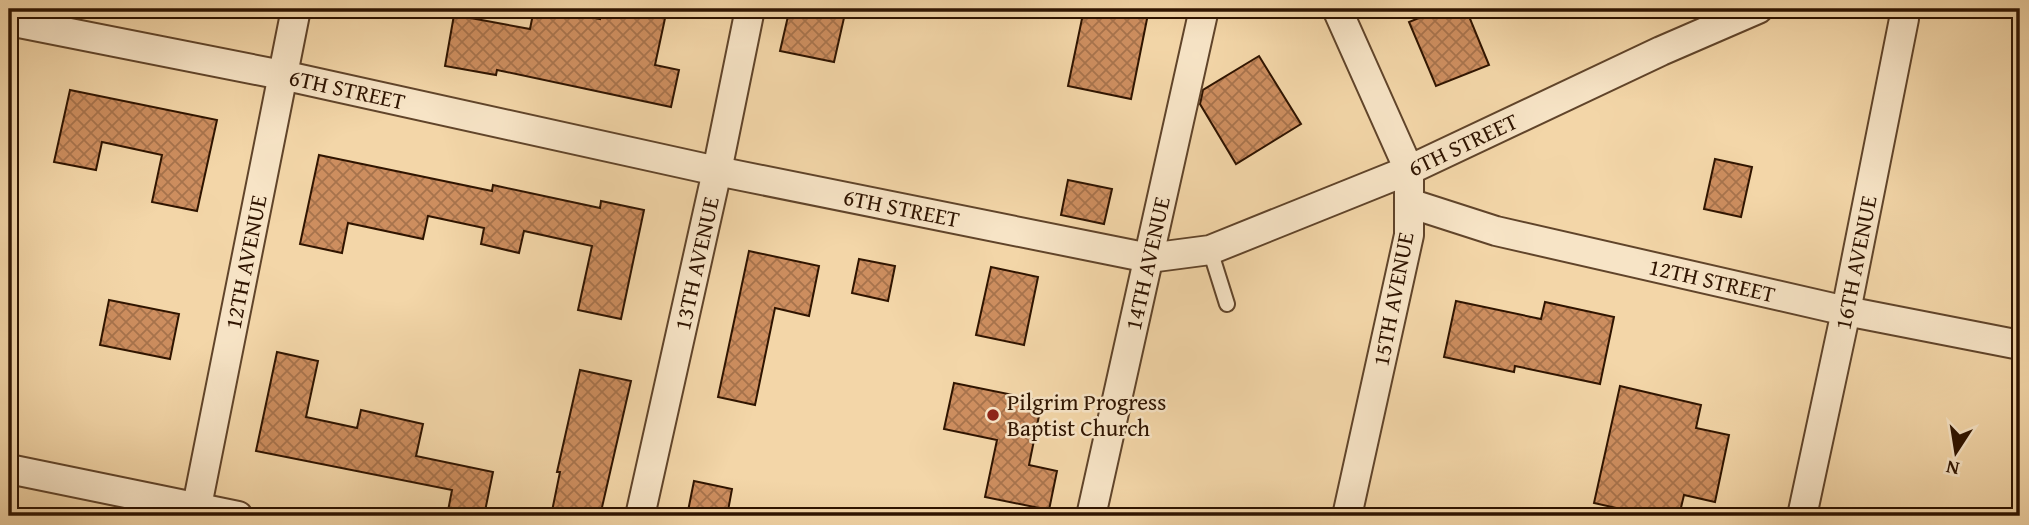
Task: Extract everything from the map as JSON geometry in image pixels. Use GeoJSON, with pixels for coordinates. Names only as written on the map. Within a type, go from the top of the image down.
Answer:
{"type":"FeatureCollection","features":[{"type":"Feature","properties":{"kind":"street","name":"12TH AVENUE"},"geometry":{"type":"LineString","coordinates":[[196,512],[296,9]]}},
{"type":"Feature","properties":{"kind":"street","name":"13TH AVENUE"},"geometry":{"type":"LineString","coordinates":[[640,516],[718,171],[750,9]]}},
{"type":"Feature","properties":{"kind":"street","name":"14TH AVENUE"},"geometry":{"type":"LineString","coordinates":[[1091,516],[1204,9]]}},
{"type":"Feature","properties":{"kind":"street","name":"15TH AVENUE"},"geometry":{"type":"LineString","coordinates":[[1337,9],[1409,170],[1409,235],[1348,516]]}},
{"type":"Feature","properties":{"kind":"street","name":"6TH STREET"},"geometry":{"type":"LineString","coordinates":[[9,21],[282,75],[718,171],[1149,258],[1210,250],[1409,170],[1661,51],[1758,9]]}},
{"type":"Feature","properties":{"kind":"street","name":"16TH AVENUE"},"geometry":{"type":"LineString","coordinates":[[1802,516],[1846,311],[1904,9]]}},
{"type":"Feature","properties":{"kind":"street","name":"12TH STREET"},"geometry":{"type":"LineString","coordinates":[[1409,203],[1496,231],[1846,311],[2020,345]]}},
{"type":"Feature","properties":{"kind":"street"},"geometry":{"type":"LineString","coordinates":[[9,469],[196,512],[238,516]]}},
{"type":"Feature","properties":{"kind":"lane"},"geometry":{"type":"LineString","coordinates":[[1210,250],[1227,304]]}},
{"type":"Feature","properties":{"kind":"building"},"geometry":{"type":"Polygon","coordinates":[[[534,9],[551,9],[600,19],[601,9],[667,9],[655,65],[679,70],[671,107],[497,70],[496,75],[445,66],[454,15],[530,29],[534,9]]]}},
{"type":"Feature","properties":{"kind":"building"},"geometry":{"type":"Polygon","coordinates":[[[805,9],[846,9],[834,62],[780,51],[789,12],[804,15],[805,9]]]}},
{"type":"Feature","properties":{"kind":"building"},"geometry":{"type":"Polygon","coordinates":[[[1084,9],[1149,9],[1131,99],[1068,86],[1084,9]]]}},
{"type":"Feature","properties":{"kind":"building"},"geometry":{"type":"Polygon","coordinates":[[[1441,9],[1466,9],[1489,65],[1436,86],[1409,22],[1441,9]]]}},
{"type":"Feature","properties":{"kind":"building"},"geometry":{"type":"Polygon","coordinates":[[[1259,56],[1301,124],[1236,164],[1200,104],[1203,90],[1259,56]]]}},
{"type":"Feature","properties":{"kind":"building"},"geometry":{"type":"Polygon","coordinates":[[[70,90],[217,120],[197,211],[152,202],[162,155],[102,142],[96,170],[54,162],[70,90]]]}},
{"type":"Feature","properties":{"kind":"building"},"geometry":{"type":"Polygon","coordinates":[[[319,155],[492,191],[493,185],[600,208],[601,201],[644,210],[621,319],[578,310],[592,246],[524,231],[519,253],[481,244],[484,228],[428,216],[423,239],[348,223],[342,253],[300,244],[319,155]]]}},
{"type":"Feature","properties":{"kind":"building"},"geometry":{"type":"Polygon","coordinates":[[[1715,159],[1752,167],[1741,217],[1704,209],[1715,159]]]}},
{"type":"Feature","properties":{"kind":"building"},"geometry":{"type":"Polygon","coordinates":[[[1068,180],[1112,189],[1104,224],[1061,215],[1068,180]]]}},
{"type":"Feature","properties":{"kind":"building"},"geometry":{"type":"Polygon","coordinates":[[[749,251],[819,266],[809,316],[775,308],[755,405],[718,397],[749,251]]]}},
{"type":"Feature","properties":{"kind":"building"},"geometry":{"type":"Polygon","coordinates":[[[859,259],[895,266],[888,301],[852,293],[859,259]]]}},
{"type":"Feature","properties":{"kind":"building"},"geometry":{"type":"Polygon","coordinates":[[[991,267],[1038,277],[1024,345],[976,335],[991,267]]]}},
{"type":"Feature","properties":{"kind":"building"},"geometry":{"type":"Polygon","coordinates":[[[109,300],[179,314],[170,359],[100,345],[109,300]]]}},
{"type":"Feature","properties":{"kind":"building"},"geometry":{"type":"Polygon","coordinates":[[[1456,301],[1541,319],[1545,302],[1614,317],[1600,384],[1515,366],[1514,372],[1444,357],[1456,301]]]}},
{"type":"Feature","properties":{"kind":"building"},"geometry":{"type":"Polygon","coordinates":[[[277,352],[318,361],[306,417],[357,428],[361,410],[423,424],[416,456],[493,472],[484,516],[447,516],[452,490],[256,451],[277,352]]]}},
{"type":"Feature","properties":{"kind":"building"},"geometry":{"type":"Polygon","coordinates":[[[580,370],[631,381],[600,516],[551,516],[560,472],[557,472],[580,370]]]}},
{"type":"Feature","properties":{"kind":"building"},"geometry":{"type":"Polygon","coordinates":[[[954,383],[1042,401],[1029,465],[1057,471],[1049,510],[985,497],[997,440],[944,429],[954,383]]]}},
{"type":"Feature","properties":{"kind":"building"},"geometry":{"type":"Polygon","coordinates":[[[1620,386],[1701,405],[1696,428],[1729,435],[1715,502],[1684,495],[1679,516],[1652,516],[1594,503],[1620,386]]]}},
{"type":"Feature","properties":{"kind":"building"},"geometry":{"type":"Polygon","coordinates":[[[694,481],[732,489],[727,516],[687,516],[694,481]]]}},
{"type":"Feature","properties":{"kind":"place","name":"Pilgrim Progress Baptist Church"},"geometry":{"type":"Point","coordinates":[993,415]}}]}
